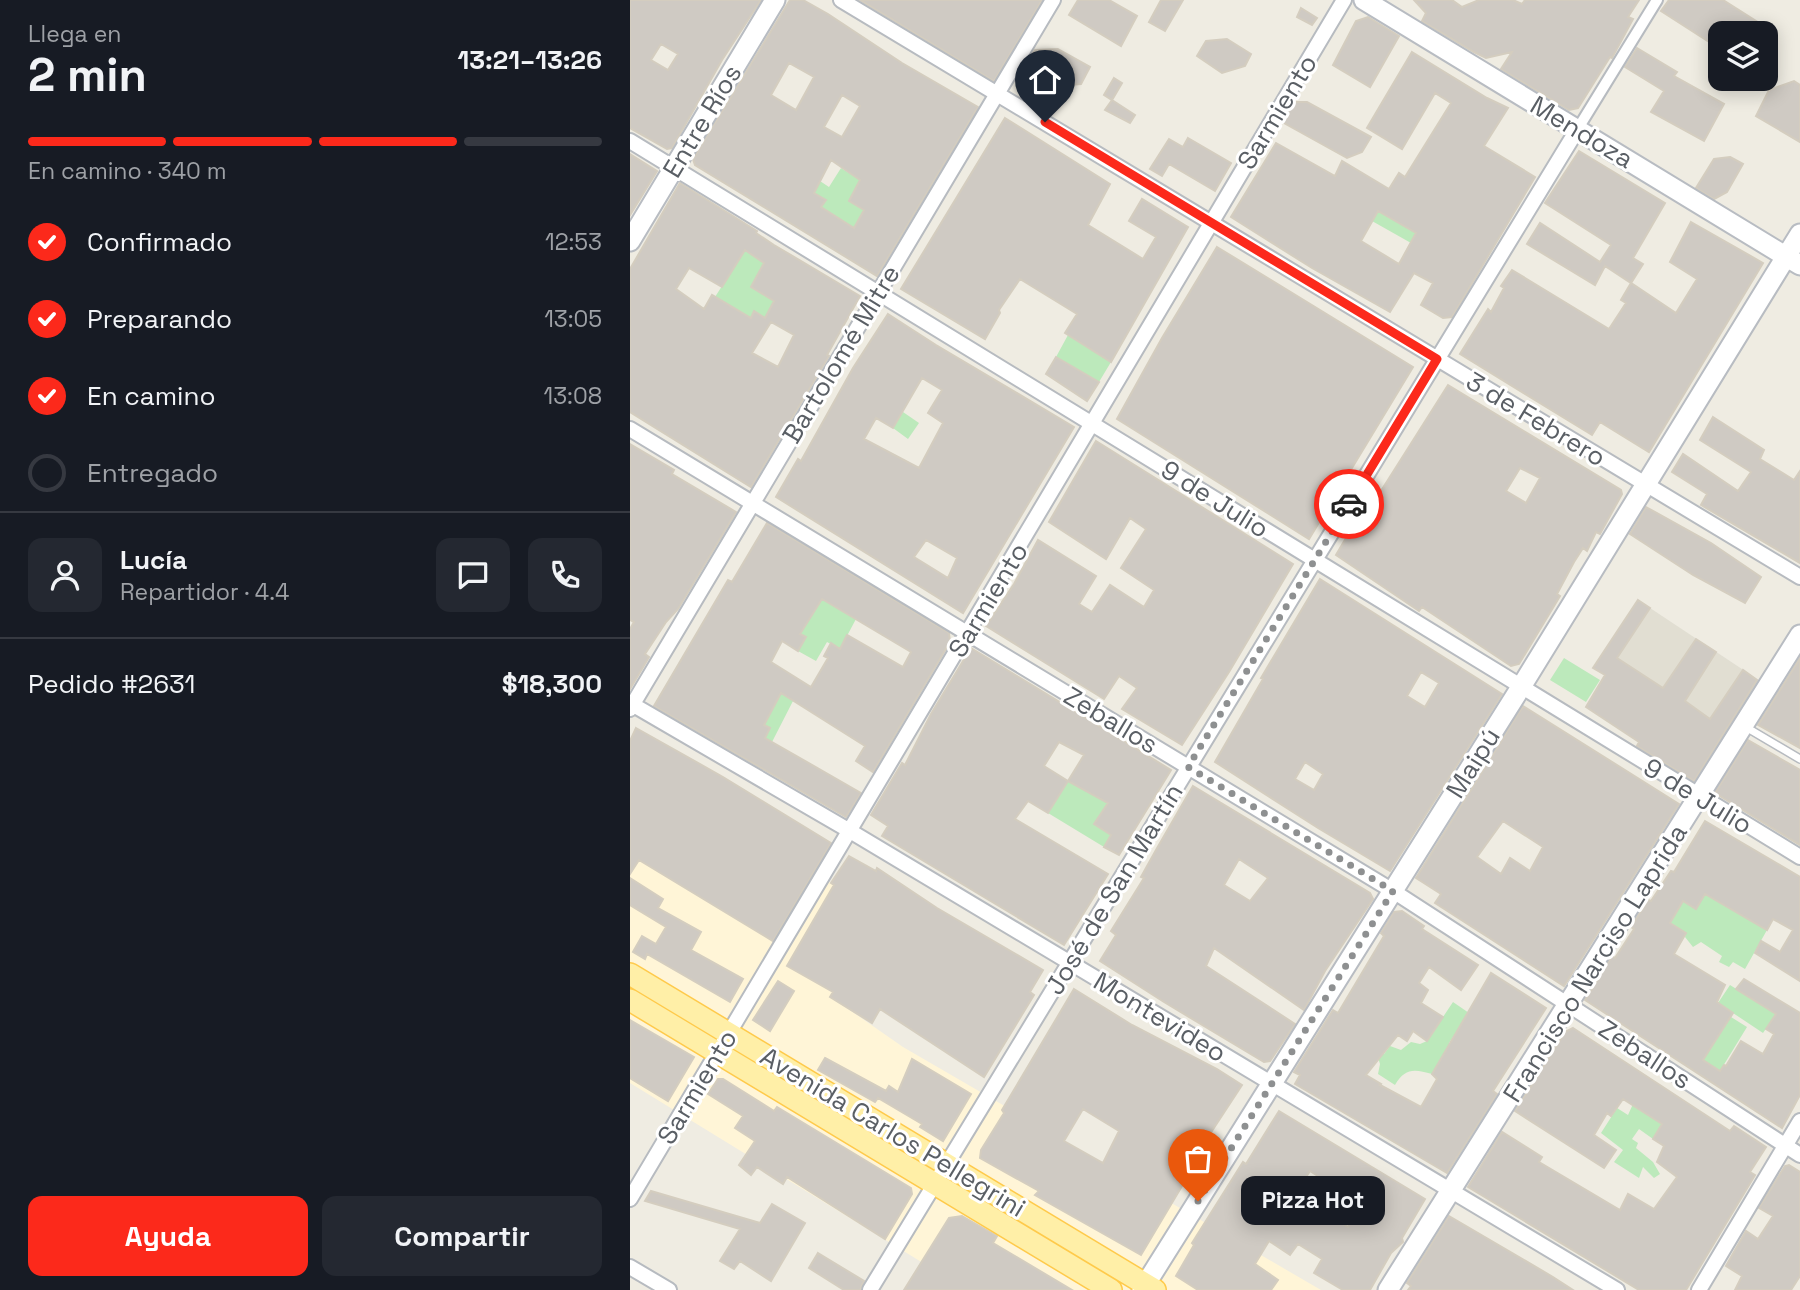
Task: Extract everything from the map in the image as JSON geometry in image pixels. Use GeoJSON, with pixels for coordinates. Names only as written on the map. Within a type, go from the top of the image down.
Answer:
{"type":"FeatureCollection","features":[{"type":"Feature","properties":{"kind":"main road","name":"Entre Ríos"},"geometry":{"type":"LineString","coordinates":[[630,241],[775,0]]}},
{"type":"Feature","properties":{"kind":"main road","name":"Mendoza"},"geometry":{"type":"LineString","coordinates":[[1364,0],[1793,261]]}},
{"type":"Feature","properties":{"kind":"main road","name":"Maipú"},"geometry":{"type":"LineString","coordinates":[[1147,1288],[1646,485],[1793,261],[1800,234]]}},
{"type":"Feature","properties":{"kind":"main road","name":"Francisco Narciso Laprida"},"geometry":{"type":"LineString","coordinates":[[1388,1290],[1800,635]]}},
{"type":"Feature","properties":{"kind":"main road","name":"Avenida Carlos Pellegrini"},"geometry":{"type":"LineString","coordinates":[[630,974],[1147,1288]]}},
{"type":"Feature","properties":{"kind":"main road","name":"Avenida Carlos Pellegrini"},"geometry":{"type":"LineString","coordinates":[[630,1000],[1111,1290]]}},
{"type":"Feature","properties":{"kind":"street","name":"3 de Febrero"},"geometry":{"type":"LineString","coordinates":[[841,0],[1800,577]]}},
{"type":"Feature","properties":{"kind":"street","name":"Bartolomé Mitre"},"geometry":{"type":"LineString","coordinates":[[631,706],[1053,0]]}},
{"type":"Feature","properties":{"kind":"street","name":"Sarmiento"},"geometry":{"type":"LineString","coordinates":[[630,1199],[1344,0]]}},
{"type":"Feature","properties":{"kind":"street"},"geometry":{"type":"LineString","coordinates":[[1577,130],[1657,0]]}},
{"type":"Feature","properties":{"kind":"street","name":"José de San Martín"},"geometry":{"type":"LineString","coordinates":[[870,1290],[1577,130]]}},
{"type":"Feature","properties":{"kind":"street","name":"9 de Julio"},"geometry":{"type":"LineString","coordinates":[[630,141],[1800,857]]}},
{"type":"Feature","properties":{"kind":"street","name":"Zeballos"},"geometry":{"type":"LineString","coordinates":[[630,429],[1393,891],[1800,1155]]}},
{"type":"Feature","properties":{"kind":"street","name":"Montevideo"},"geometry":{"type":"LineString","coordinates":[[631,706],[850,831],[1617,1290]]}},
{"type":"Feature","properties":{"kind":"street"},"geometry":{"type":"LineString","coordinates":[[1699,1290],[1800,1121]]}},
{"type":"Feature","properties":{"kind":"street"},"geometry":{"type":"LineString","coordinates":[[630,1267],[669,1290]]}},
{"type":"Feature","properties":{"kind":"lane"},"geometry":{"type":"LineString","coordinates":[[1744,726],[1800,759]]}},
{"type":"Feature","properties":{"kind":"shaded area"},"geometry":{"type":"Polygon","coordinates":[[[1638,600],[1760,681],[1716,748],[1593,668],[1638,600]]]}},
{"type":"Feature","properties":{"kind":"shaded area"},"geometry":{"type":"Polygon","coordinates":[[[630,764],[885,915],[834,999],[903,1047],[1321,1290],[967,1290],[630,1083],[630,764]]]}},
{"type":"Feature","properties":{"kind":"green space"},"geometry":{"type":"Polygon","coordinates":[[[841,168],[860,180],[849,201],[864,210],[854,228],[821,207],[825,199],[814,193],[820,181],[829,187],[841,168]]]}},
{"type":"Feature","properties":{"kind":"green space"},"geometry":{"type":"Polygon","coordinates":[[[1378,211],[1416,233],[1411,243],[1372,221],[1378,211]]]}},
{"type":"Feature","properties":{"kind":"green space"},"geometry":{"type":"Polygon","coordinates":[[[745,250],[764,263],[751,287],[774,301],[765,318],[754,312],[751,318],[715,297],[745,250]]]}},
{"type":"Feature","properties":{"kind":"green space"},"geometry":{"type":"Polygon","coordinates":[[[1068,335],[1111,362],[1099,382],[1056,357],[1068,335]]]}},
{"type":"Feature","properties":{"kind":"green space"},"geometry":{"type":"Polygon","coordinates":[[[903,412],[919,423],[908,439],[893,428],[903,412]]]}},
{"type":"Feature","properties":{"kind":"green space"},"geometry":{"type":"Polygon","coordinates":[[[822,598],[856,619],[840,649],[827,642],[816,661],[798,651],[806,637],[792,628],[822,598]]]}},
{"type":"Feature","properties":{"kind":"green space"},"geometry":{"type":"Polygon","coordinates":[[[1564,658],[1600,680],[1586,702],[1550,680],[1564,658]]]}},
{"type":"Feature","properties":{"kind":"green space"},"geometry":{"type":"Polygon","coordinates":[[[781,693],[793,701],[772,742],[764,738],[770,728],[745,713],[750,705],[769,716],[781,693]]]}},
{"type":"Feature","properties":{"kind":"green space"},"geometry":{"type":"Polygon","coordinates":[[[1068,781],[1108,803],[1094,824],[1111,835],[1104,847],[1048,813],[1068,781]]]}},
{"type":"Feature","properties":{"kind":"green space"},"geometry":{"type":"Polygon","coordinates":[[[1705,894],[1767,930],[1745,969],[1733,962],[1729,967],[1719,962],[1722,956],[1701,942],[1693,947],[1685,937],[1686,933],[1670,924],[1683,901],[1696,908],[1705,894]]]}},
{"type":"Feature","properties":{"kind":"green space"},"geometry":{"type":"Polygon","coordinates":[[[1730,985],[1776,1014],[1763,1033],[1718,1003],[1730,985]]]}},
{"type":"Feature","properties":{"kind":"green space"},"geometry":{"type":"Polygon","coordinates":[[[1453,1002],[1469,1013],[1449,1043],[1468,1056],[1441,1058],[1432,1074],[1410,1071],[1402,1075],[1395,1085],[1378,1074],[1380,1064],[1377,1054],[1384,1054],[1390,1046],[1401,1050],[1411,1042],[1420,1044],[1427,1041],[1453,1002]]]}},
{"type":"Feature","properties":{"kind":"green space"},"geometry":{"type":"Polygon","coordinates":[[[1731,1017],[1747,1027],[1720,1071],[1703,1060],[1731,1017]]]}},
{"type":"Feature","properties":{"kind":"green space"},"geometry":{"type":"Polygon","coordinates":[[[1633,1104],[1662,1124],[1653,1139],[1639,1129],[1632,1139],[1638,1143],[1636,1148],[1653,1162],[1660,1174],[1654,1178],[1643,1167],[1639,1178],[1614,1162],[1623,1150],[1601,1133],[1617,1108],[1628,1115],[1633,1104]]]}},
{"type":"Feature","properties":{"kind":"building"},"geometry":{"type":"Polygon","coordinates":[[[630,0],[761,0],[722,60],[672,148],[667,149],[630,128],[630,0]],[[661,44],[651,60],[668,70],[678,54],[661,44]]]}},
{"type":"Feature","properties":{"kind":"building"},"geometry":{"type":"Polygon","coordinates":[[[790,0],[803,0],[828,14],[902,63],[978,107],[877,276],[695,165],[693,159],[790,0]],[[789,63],[771,95],[796,110],[814,77],[789,63]],[[842,95],[824,127],[842,137],[860,106],[842,95]],[[831,160],[814,193],[826,200],[821,207],[854,228],[864,210],[849,201],[860,180],[831,160]]]}},
{"type":"Feature","properties":{"kind":"building"},"geometry":{"type":"Polygon","coordinates":[[[860,0],[1042,0],[994,81],[860,0]]]}},
{"type":"Feature","properties":{"kind":"building"},"geometry":{"type":"Polygon","coordinates":[[[1078,0],[1109,0],[1137,16],[1121,46],[1069,15],[1078,0]]]}},
{"type":"Feature","properties":{"kind":"building"},"geometry":{"type":"Polygon","coordinates":[[[1161,0],[1183,0],[1165,31],[1149,22],[1161,0]]]}},
{"type":"Feature","properties":{"kind":"building"},"geometry":{"type":"Polygon","coordinates":[[[1414,0],[1452,0],[1462,7],[1479,0],[1513,0],[1522,4],[1525,0],[1639,0],[1628,17],[1633,19],[1612,58],[1610,57],[1578,108],[1569,110],[1501,69],[1512,52],[1486,58],[1474,52],[1422,21],[1426,13],[1414,0]]]}},
{"type":"Feature","properties":{"kind":"building"},"geometry":{"type":"Polygon","coordinates":[[[1669,0],[1723,0],[1756,21],[1708,21],[1708,41],[1661,11],[1669,0]]]}},
{"type":"Feature","properties":{"kind":"building"},"geometry":{"type":"Polygon","coordinates":[[[1301,8],[1317,18],[1312,25],[1297,17],[1301,8]]]}},
{"type":"Feature","properties":{"kind":"building"},"geometry":{"type":"Polygon","coordinates":[[[1368,17],[1399,36],[1370,87],[1333,65],[1356,21],[1368,17]]]}},
{"type":"Feature","properties":{"kind":"building"},"geometry":{"type":"Polygon","coordinates":[[[1227,39],[1251,54],[1245,66],[1222,73],[1197,56],[1206,41],[1227,39]]]}},
{"type":"Feature","properties":{"kind":"building"},"geometry":{"type":"Polygon","coordinates":[[[1637,48],[1677,72],[1674,76],[1724,104],[1704,141],[1651,112],[1664,91],[1625,67],[1637,48]]]}},
{"type":"Feature","properties":{"kind":"building"},"geometry":{"type":"Polygon","coordinates":[[[1058,49],[1090,67],[1081,84],[1043,87],[1021,73],[1035,50],[1058,49]]]}},
{"type":"Feature","properties":{"kind":"building"},"geometry":{"type":"Polygon","coordinates":[[[1412,52],[1508,108],[1484,146],[1535,177],[1452,317],[1443,318],[1421,305],[1433,283],[1414,273],[1390,312],[1312,268],[1231,217],[1276,143],[1335,176],[1342,161],[1389,189],[1399,173],[1405,177],[1451,103],[1435,93],[1402,149],[1367,128],[1412,52]],[[1378,211],[1361,241],[1399,264],[1416,233],[1378,211]]]}},
{"type":"Feature","properties":{"kind":"building"},"geometry":{"type":"Polygon","coordinates":[[[1114,78],[1122,83],[1112,100],[1104,95],[1114,78]]]}},
{"type":"Feature","properties":{"kind":"building"},"geometry":{"type":"Polygon","coordinates":[[[1794,81],[1800,85],[1800,142],[1756,116],[1768,91],[1778,91],[1778,87],[1794,81]]]}},
{"type":"Feature","properties":{"kind":"building"},"geometry":{"type":"Polygon","coordinates":[[[1112,100],[1135,115],[1130,123],[1105,110],[1112,100]]]}},
{"type":"Feature","properties":{"kind":"building"},"geometry":{"type":"Polygon","coordinates":[[[1294,102],[1307,102],[1371,137],[1362,152],[1347,158],[1282,122],[1294,102]]]}},
{"type":"Feature","properties":{"kind":"building"},"geometry":{"type":"Polygon","coordinates":[[[1005,118],[1110,184],[1088,225],[1143,259],[1156,237],[1129,221],[1142,199],[1188,227],[1111,362],[1065,333],[1077,314],[1020,279],[999,310],[1000,313],[985,339],[901,289],[1005,118]]]}},
{"type":"Feature","properties":{"kind":"building"},"geometry":{"type":"Polygon","coordinates":[[[1188,138],[1231,163],[1215,191],[1169,164],[1162,176],[1150,169],[1169,139],[1183,147],[1188,138]]]}},
{"type":"Feature","properties":{"kind":"building"},"geometry":{"type":"Polygon","coordinates":[[[1579,151],[1665,203],[1633,258],[1643,264],[1631,283],[1605,266],[1595,285],[1527,244],[1540,223],[1600,262],[1611,245],[1545,203],[1579,151]]]}},
{"type":"Feature","properties":{"kind":"building"},"geometry":{"type":"Polygon","coordinates":[[[630,154],[657,171],[630,215],[630,154]]]}},
{"type":"Feature","properties":{"kind":"building"},"geometry":{"type":"Polygon","coordinates":[[[1730,157],[1743,164],[1727,192],[1714,199],[1696,188],[1714,159],[1730,157]]]}},
{"type":"Feature","properties":{"kind":"building"},"geometry":{"type":"Polygon","coordinates":[[[680,183],[757,231],[756,233],[774,245],[860,296],[827,355],[829,356],[751,487],[630,412],[630,269],[680,183]],[[745,250],[722,287],[689,268],[676,289],[704,309],[712,295],[751,318],[754,311],[765,318],[774,301],[751,287],[764,263],[745,250]],[[771,322],[752,353],[778,367],[794,335],[771,322]]]}},
{"type":"Feature","properties":{"kind":"building"},"geometry":{"type":"Polygon","coordinates":[[[1691,222],[1763,263],[1649,452],[1600,422],[1592,435],[1460,354],[1488,309],[1491,312],[1504,288],[1501,286],[1512,270],[1609,329],[1626,303],[1621,300],[1631,283],[1676,313],[1697,279],[1670,262],[1691,222]]]}},
{"type":"Feature","properties":{"kind":"building"},"geometry":{"type":"Polygon","coordinates":[[[1217,247],[1413,367],[1309,539],[1117,419],[1217,247]]]}},
{"type":"Feature","properties":{"kind":"building"},"geometry":{"type":"Polygon","coordinates":[[[888,314],[1074,427],[963,613],[776,497],[798,459],[801,461],[853,368],[888,314]],[[922,378],[893,428],[876,418],[864,439],[919,468],[943,423],[928,413],[942,390],[922,378]],[[926,540],[914,557],[948,578],[957,558],[926,540]]]}},
{"type":"Feature","properties":{"kind":"building"},"geometry":{"type":"Polygon","coordinates":[[[1056,357],[1099,382],[1087,401],[1046,374],[1056,357]]]}},
{"type":"Feature","properties":{"kind":"building"},"geometry":{"type":"Polygon","coordinates":[[[1448,385],[1621,490],[1622,494],[1600,534],[1596,532],[1587,551],[1583,548],[1574,562],[1557,594],[1560,596],[1519,664],[1511,666],[1422,607],[1419,611],[1336,555],[1359,516],[1362,518],[1448,385]],[[1520,468],[1506,491],[1526,503],[1540,478],[1520,468]]]}},
{"type":"Feature","properties":{"kind":"building"},"geometry":{"type":"Polygon","coordinates":[[[1713,417],[1764,450],[1760,459],[1794,480],[1800,471],[1800,563],[1701,505],[1707,494],[1672,472],[1683,454],[1738,491],[1751,472],[1700,440],[1713,417]]]}},
{"type":"Feature","properties":{"kind":"building"},"geometry":{"type":"Polygon","coordinates":[[[1096,441],[1293,564],[1182,745],[1122,709],[1137,688],[1119,676],[1104,699],[986,626],[1014,584],[1038,540],[1096,576],[1079,604],[1092,612],[1110,585],[1144,607],[1154,590],[1121,568],[1146,529],[1130,518],[1106,559],[1049,522],[1096,441]]]}},
{"type":"Feature","properties":{"kind":"building"},"geometry":{"type":"Polygon","coordinates":[[[630,444],[674,470],[672,474],[736,512],[678,609],[645,654],[649,657],[630,689],[630,629],[634,622],[630,620],[630,444]]]}},
{"type":"Feature","properties":{"kind":"building"},"geometry":{"type":"Polygon","coordinates":[[[1646,507],[1711,543],[1761,577],[1745,603],[1693,575],[1630,534],[1646,507]]]}},
{"type":"Feature","properties":{"kind":"building"},"geometry":{"type":"Polygon","coordinates":[[[767,523],[949,633],[950,642],[873,772],[856,761],[865,746],[781,693],[764,725],[770,728],[765,738],[861,793],[846,817],[654,706],[728,580],[732,582],[767,523]],[[822,599],[800,634],[806,637],[798,651],[782,641],[771,662],[811,687],[828,658],[824,656],[831,643],[840,649],[847,635],[903,667],[911,652],[822,599]]]}},
{"type":"Feature","properties":{"kind":"building"},"geometry":{"type":"Polygon","coordinates":[[[1320,579],[1502,694],[1390,871],[1215,762],[1263,679],[1261,678],[1320,579]],[[1421,672],[1407,696],[1425,707],[1439,683],[1421,672]],[[1305,762],[1295,779],[1314,790],[1323,774],[1305,762]]]}},
{"type":"Feature","properties":{"kind":"building"},"geometry":{"type":"Polygon","coordinates":[[[1638,600],[1650,608],[1617,658],[1663,688],[1696,639],[1716,652],[1685,701],[1710,719],[1743,670],[1757,680],[1694,781],[1637,746],[1639,742],[1586,707],[1605,675],[1593,668],[1638,600]]]}},
{"type":"Feature","properties":{"kind":"building"},"geometry":{"type":"Polygon","coordinates":[[[971,648],[1171,770],[1119,855],[1104,847],[1111,835],[1094,824],[1108,803],[1068,781],[1048,813],[1028,801],[1015,819],[1108,874],[1064,945],[882,836],[888,826],[871,815],[902,763],[905,765],[931,714],[971,648]],[[1059,742],[1044,766],[1068,781],[1084,755],[1059,742]]]}},
{"type":"Feature","properties":{"kind":"building"},"geometry":{"type":"Polygon","coordinates":[[[1800,658],[1800,748],[1758,725],[1800,658]]]}},
{"type":"Feature","properties":{"kind":"building"},"geometry":{"type":"Polygon","coordinates":[[[1523,706],[1679,804],[1564,986],[1435,903],[1441,894],[1416,878],[1523,706]],[[1503,821],[1477,857],[1501,874],[1510,858],[1530,871],[1543,847],[1503,821]]]}},
{"type":"Feature","properties":{"kind":"building"},"geometry":{"type":"Polygon","coordinates":[[[636,728],[831,843],[773,941],[639,860],[630,874],[630,741],[636,728]]]}},
{"type":"Feature","properties":{"kind":"building"},"geometry":{"type":"Polygon","coordinates":[[[1748,740],[1800,770],[1800,845],[1715,793],[1748,740]]]}},
{"type":"Feature","properties":{"kind":"building"},"geometry":{"type":"Polygon","coordinates":[[[1193,786],[1370,893],[1373,899],[1325,971],[1304,1010],[1214,948],[1206,966],[1295,1024],[1270,1061],[1264,1062],[1100,961],[1116,935],[1111,931],[1144,878],[1141,877],[1193,786]],[[1239,859],[1224,885],[1250,901],[1268,878],[1239,859]]]}},
{"type":"Feature","properties":{"kind":"building"},"geometry":{"type":"Polygon","coordinates":[[[1705,821],[1800,877],[1800,981],[1755,953],[1761,941],[1780,952],[1793,930],[1773,919],[1767,930],[1705,894],[1696,909],[1683,901],[1670,923],[1686,933],[1674,954],[1725,985],[1717,1002],[1733,1013],[1703,1060],[1720,1071],[1741,1041],[1763,1054],[1774,1034],[1766,1029],[1776,1014],[1736,989],[1744,979],[1800,1013],[1800,1095],[1782,1128],[1585,1000],[1612,956],[1615,958],[1634,929],[1631,927],[1648,900],[1651,901],[1671,871],[1674,872],[1705,821]]]}},
{"type":"Feature","properties":{"kind":"building"},"geometry":{"type":"Polygon","coordinates":[[[849,856],[876,871],[877,868],[937,908],[1043,970],[1030,992],[1034,995],[984,1077],[880,1009],[872,1023],[830,997],[833,992],[787,966],[834,885],[831,883],[849,856]]]}},
{"type":"Feature","properties":{"kind":"building"},"geometry":{"type":"Polygon","coordinates":[[[630,878],[663,899],[658,908],[701,932],[691,950],[743,979],[730,1002],[647,954],[645,959],[633,952],[642,936],[656,944],[666,927],[630,905],[630,878]]]}},
{"type":"Feature","properties":{"kind":"building"},"geometry":{"type":"Polygon","coordinates":[[[1402,911],[1424,926],[1422,929],[1478,965],[1461,990],[1429,967],[1419,983],[1428,990],[1421,1003],[1443,1017],[1427,1041],[1413,1031],[1407,1041],[1398,1035],[1366,1075],[1380,1085],[1421,1107],[1437,1079],[1432,1074],[1491,973],[1546,1008],[1493,1091],[1497,1094],[1447,1173],[1295,1084],[1300,1075],[1294,1072],[1333,1010],[1338,1013],[1384,936],[1381,933],[1394,912],[1402,911]]]}},
{"type":"Feature","properties":{"kind":"building"},"geometry":{"type":"Polygon","coordinates":[[[778,981],[794,991],[770,1031],[753,1020],[778,981]]]}},
{"type":"Feature","properties":{"kind":"building"},"geometry":{"type":"Polygon","coordinates":[[[1074,989],[1132,1025],[1242,1085],[1208,1137],[1210,1139],[1141,1255],[1035,1195],[1039,1191],[980,1158],[981,1150],[1004,1113],[1002,1110],[1074,989]],[[1083,1109],[1064,1141],[1103,1163],[1119,1131],[1083,1109]]]}},
{"type":"Feature","properties":{"kind":"building"},"geometry":{"type":"Polygon","coordinates":[[[630,1020],[694,1057],[668,1101],[630,1078],[630,1020]]]}},
{"type":"Feature","properties":{"kind":"building"},"geometry":{"type":"Polygon","coordinates":[[[1573,1028],[1730,1131],[1734,1126],[1766,1147],[1750,1172],[1755,1175],[1686,1290],[1639,1290],[1468,1187],[1502,1132],[1542,1157],[1539,1162],[1620,1210],[1628,1194],[1654,1209],[1677,1177],[1657,1162],[1664,1146],[1653,1139],[1662,1124],[1623,1099],[1611,1116],[1607,1113],[1594,1135],[1616,1150],[1604,1168],[1515,1111],[1565,1032],[1573,1028]]]}},
{"type":"Feature","properties":{"kind":"building"},"geometry":{"type":"Polygon","coordinates":[[[825,1058],[886,1091],[889,1086],[898,1092],[912,1059],[971,1094],[943,1141],[920,1127],[922,1124],[878,1098],[875,1102],[818,1070],[825,1058]]]}},
{"type":"Feature","properties":{"kind":"building"},"geometry":{"type":"Polygon","coordinates":[[[718,1079],[723,1079],[774,1111],[777,1107],[911,1188],[912,1194],[885,1239],[787,1177],[783,1184],[757,1167],[751,1175],[739,1165],[755,1141],[735,1128],[743,1116],[708,1094],[718,1079]]]}},
{"type":"Feature","properties":{"kind":"building"},"geometry":{"type":"Polygon","coordinates":[[[1279,1111],[1425,1199],[1402,1238],[1403,1242],[1391,1253],[1370,1290],[1343,1290],[1314,1273],[1322,1259],[1298,1244],[1290,1255],[1269,1241],[1255,1264],[1278,1280],[1271,1290],[1198,1290],[1176,1276],[1194,1245],[1192,1243],[1243,1162],[1246,1164],[1279,1111]],[[1310,1171],[1295,1194],[1348,1227],[1361,1204],[1310,1171]]]}},
{"type":"Feature","properties":{"kind":"building"},"geometry":{"type":"Polygon","coordinates":[[[1789,1165],[1800,1172],[1800,1276],[1791,1290],[1735,1290],[1742,1276],[1726,1266],[1746,1231],[1758,1239],[1773,1216],[1759,1208],[1785,1166],[1789,1165]]]}},
{"type":"Feature","properties":{"kind":"building"},"geometry":{"type":"Polygon","coordinates":[[[651,1191],[760,1223],[772,1204],[805,1223],[771,1281],[740,1261],[734,1269],[720,1261],[740,1229],[645,1201],[651,1191]]]}},
{"type":"Feature","properties":{"kind":"building"},"geometry":{"type":"Polygon","coordinates":[[[962,1216],[997,1236],[993,1243],[1072,1290],[904,1290],[949,1218],[962,1216]]]}},
{"type":"Feature","properties":{"kind":"building"},"geometry":{"type":"Polygon","coordinates":[[[1449,1216],[1573,1290],[1408,1290],[1411,1286],[1407,1283],[1449,1216]]]}},
{"type":"Feature","properties":{"kind":"building"},"geometry":{"type":"Polygon","coordinates":[[[818,1253],[864,1281],[860,1290],[844,1290],[809,1268],[818,1253]]]}},
{"type":"Feature","properties":{"kind":"way so far"},"geometry":{"type":"LineString","coordinates":[[1198,1201],[1393,891],[1188,767],[1349,504]]}},
{"type":"Feature","properties":{"kind":"place","name":"Pizza Hot"},"geometry":{"type":"Point","coordinates":[1198,1201]}},
{"type":"Feature","properties":{"kind":"route"},"geometry":{"type":"LineString","coordinates":[[1045,122],[1437,359],[1349,504]]}}]}
